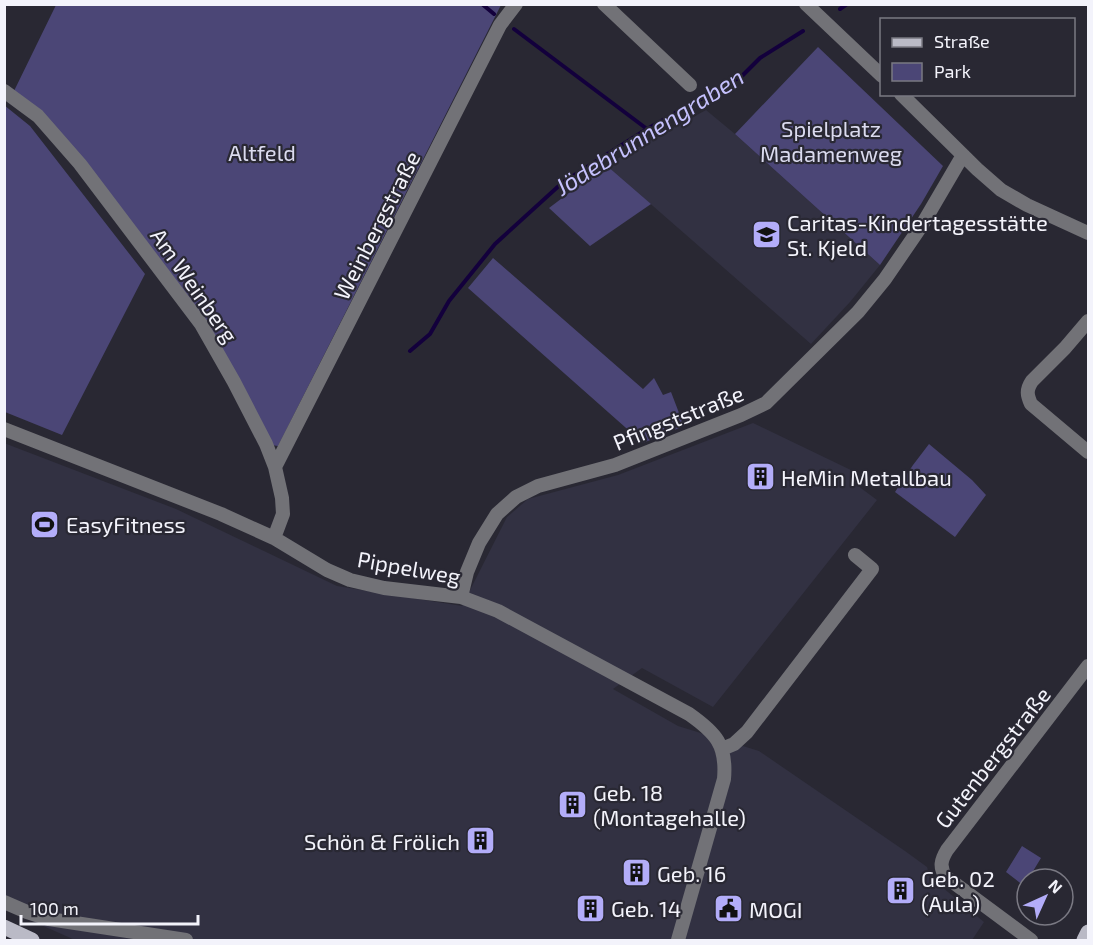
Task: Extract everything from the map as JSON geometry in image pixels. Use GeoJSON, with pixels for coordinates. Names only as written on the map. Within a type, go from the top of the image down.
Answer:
{"type":"FeatureCollection","features":[{"type":"Feature","properties":{"kind":"main road"},"geometry":{"type":"LineString","coordinates":[[4,927],[32,940]]}},
{"type":"Feature","properties":{"kind":"main road"},"geometry":{"type":"LineString","coordinates":[[1084,940],[1089,932]]}},
{"type":"Feature","properties":{"kind":"street","name":"Weinbergstraße"},"geometry":{"type":"LineString","coordinates":[[275,466],[500,26],[516,4]]}},
{"type":"Feature","properties":{"kind":"street"},"geometry":{"type":"LineString","coordinates":[[604,4],[690,85]]}},
{"type":"Feature","properties":{"kind":"street"},"geometry":{"type":"LineString","coordinates":[[806,4],[880,74]]}},
{"type":"Feature","properties":{"kind":"street","name":"Am Weinberg"},"geometry":{"type":"LineString","coordinates":[[4,91],[38,117],[59,140],[201,324],[234,382],[275,466],[283,514],[274,538]]}},
{"type":"Feature","properties":{"kind":"street"},"geometry":{"type":"LineString","coordinates":[[903,96],[988,180],[1014,198],[1089,233]]}},
{"type":"Feature","properties":{"kind":"street","name":"Pfingststraße"},"geometry":{"type":"LineString","coordinates":[[461,597],[467,572],[479,543],[497,514],[516,497],[538,486],[615,465],[766,403],[851,319],[885,279],[922,225],[963,155]]}},
{"type":"Feature","properties":{"kind":"street"},"geometry":{"type":"LineString","coordinates":[[1089,321],[1032,381],[1027,395],[1030,404],[1089,452]]}},
{"type":"Feature","properties":{"kind":"street","name":"Pippelweg"},"geometry":{"type":"LineString","coordinates":[[4,429],[221,514],[274,538],[327,570],[350,580],[384,588],[461,597],[498,611],[689,714],[711,731],[722,749]]}},
{"type":"Feature","properties":{"kind":"street"},"geometry":{"type":"LineString","coordinates":[[678,940],[724,779],[725,763],[722,749],[734,744],[747,732],[872,569],[855,555]]}},
{"type":"Feature","properties":{"kind":"street","name":"Gutenbergstraße"},"geometry":{"type":"LineString","coordinates":[[1031,940],[946,878],[941,871],[941,864],[947,850],[1089,666]]}},
{"type":"Feature","properties":{"kind":"street"},"geometry":{"type":"LineString","coordinates":[[4,902],[49,919],[186,940]]}},
{"type":"Feature","properties":{"kind":"shaded area","name":"Caritas-Kindertagesstätte St. Kjeld"},"geometry":{"type":"Polygon","coordinates":[[[706,110],[880,265],[811,344],[606,165],[706,110]]]}},
{"type":"Feature","properties":{"kind":"shaded area"},"geometry":{"type":"Polygon","coordinates":[[[753,423],[855,472],[850,480],[877,500],[713,707],[642,668],[613,689],[678,726],[759,751],[905,851],[927,867],[930,877],[984,922],[972,940],[75,940],[5,909],[4,443],[176,509],[337,586],[462,606],[507,517],[528,499],[618,475],[753,423]]]}},
{"type":"Feature","properties":{"kind":"green space","name":"Altfeld"},"geometry":{"type":"Polygon","coordinates":[[[56,5],[501,5],[278,446],[271,445],[204,319],[14,91],[56,5]]]}},
{"type":"Feature","properties":{"kind":"green space","name":"Spielplatz Madamenweg"},"geometry":{"type":"Polygon","coordinates":[[[818,47],[943,166],[921,204],[880,265],[735,134],[818,47]]]}},
{"type":"Feature","properties":{"kind":"green space"},"geometry":{"type":"Polygon","coordinates":[[[4,105],[30,126],[145,274],[62,435],[5,412],[4,105]]]}},
{"type":"Feature","properties":{"kind":"green space"},"geometry":{"type":"Polygon","coordinates":[[[606,165],[651,204],[590,246],[549,208],[606,165]]]}},
{"type":"Feature","properties":{"kind":"green space"},"geometry":{"type":"Polygon","coordinates":[[[493,258],[643,389],[654,378],[663,395],[671,392],[684,426],[643,443],[468,288],[493,258]]]}},
{"type":"Feature","properties":{"kind":"green space"},"geometry":{"type":"Polygon","coordinates":[[[929,444],[972,480],[986,495],[955,537],[895,492],[929,444]]]}},
{"type":"Feature","properties":{"kind":"green space"},"geometry":{"type":"Polygon","coordinates":[[[1022,846],[1041,858],[1036,867],[1015,867],[1015,879],[1006,872],[1022,846]]]}},
{"type":"Feature","properties":{"kind":"waterway"},"geometry":{"type":"LineString","coordinates":[[482,4],[494,14]]}},
{"type":"Feature","properties":{"kind":"waterway","name":"Jödebrunnengraben"},"geometry":{"type":"LineString","coordinates":[[840,9],[847,4]]}},
{"type":"Feature","properties":{"kind":"waterway"},"geometry":{"type":"LineString","coordinates":[[514,29],[647,129]]}},
{"type":"Feature","properties":{"kind":"waterway","name":"Jödebrunnengraben"},"geometry":{"type":"LineString","coordinates":[[410,351],[430,334],[449,301],[495,244],[562,183],[647,129],[742,76],[760,58],[803,31]]}},
{"type":"Feature","properties":{"kind":"place","name":"Caritas-Kindertagesstätte St. Kjeld"},"geometry":{"type":"Point","coordinates":[766,235]}},
{"type":"Feature","properties":{"kind":"place","name":"HeMin Metallbau"},"geometry":{"type":"Point","coordinates":[760,477]}},
{"type":"Feature","properties":{"kind":"place","name":"EasyFitness"},"geometry":{"type":"Point","coordinates":[45,524]}},
{"type":"Feature","properties":{"kind":"place","name":"Geb. 18 (Montagehalle)"},"geometry":{"type":"Point","coordinates":[572,805]}},
{"type":"Feature","properties":{"kind":"place","name":"Schön & Frölich"},"geometry":{"type":"Point","coordinates":[481,841]}},
{"type":"Feature","properties":{"kind":"place","name":"Geb. 16"},"geometry":{"type":"Point","coordinates":[636,873]}},
{"type":"Feature","properties":{"kind":"place","name":"Geb. 02 (Aula)"},"geometry":{"type":"Point","coordinates":[900,891]}},
{"type":"Feature","properties":{"kind":"place","name":"Geb. 14"},"geometry":{"type":"Point","coordinates":[590,908]}},
{"type":"Feature","properties":{"kind":"place","name":"MOGI"},"geometry":{"type":"Point","coordinates":[728,909]}}]}
